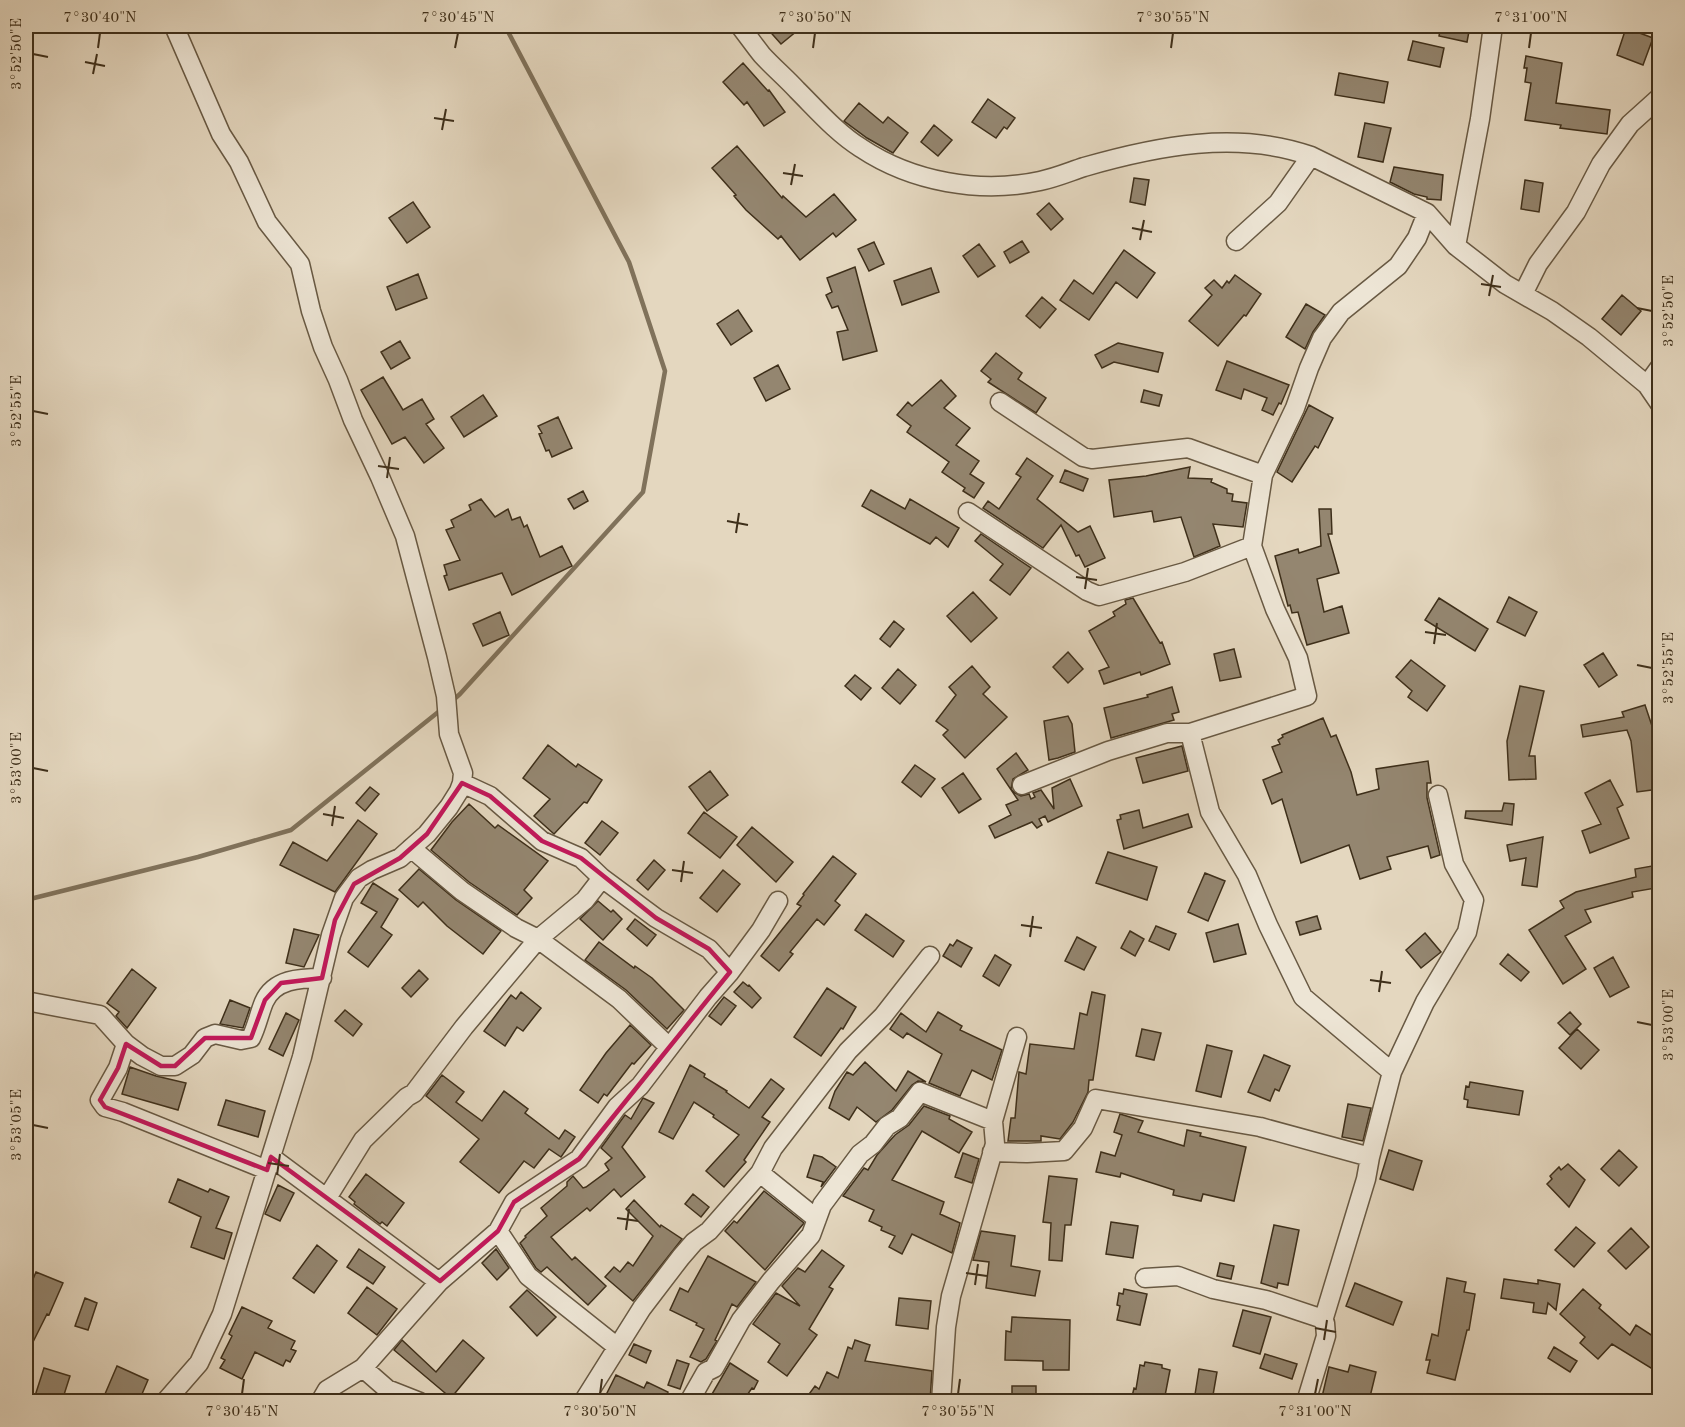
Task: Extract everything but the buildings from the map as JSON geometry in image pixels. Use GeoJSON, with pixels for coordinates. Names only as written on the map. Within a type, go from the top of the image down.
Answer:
{"type":"FeatureCollection","features":[{"type":"Feature","properties":{"kind":"street"},"geometry":{"type":"LineString","coordinates":[[165,1401],[199,1363],[214,1333],[228,1295],[302,1057],[335,920],[348,890],[366,874],[400,858],[427,834],[449,807],[462,783],[463,773],[449,734],[446,696],[405,536],[323,347],[310,311],[300,264],[267,222],[239,162],[221,134],[174,26]]}},
{"type":"Feature","properties":{"kind":"street"},"geometry":{"type":"LineString","coordinates":[[740,26],[762,55],[832,125],[861,148],[888,163],[935,180],[976,186],[1017,185],[1042,181],[1084,167],[1168,146],[1204,143],[1242,142],[1296,151],[1311,156],[1426,213],[1456,246],[1505,284],[1589,337],[1647,385],[1659,404]]}},
{"type":"Feature","properties":{"kind":"street"},"geometry":{"type":"LineString","coordinates":[[1456,246],[1480,119],[1493,26]]}},
{"type":"Feature","properties":{"kind":"street"},"geometry":{"type":"LineString","coordinates":[[1523,294],[1538,264],[1576,212],[1601,164],[1630,124],[1659,97]]}},
{"type":"Feature","properties":{"kind":"street"},"geometry":{"type":"LineString","coordinates":[[1236,241],[1278,203],[1311,156]]}},
{"type":"Feature","properties":{"kind":"street"},"geometry":{"type":"LineString","coordinates":[[1022,785],[1108,751],[1167,733],[1190,733],[1307,696],[1298,658],[1275,609],[1252,546],[1263,475],[1295,408],[1322,338],[1341,312],[1398,266],[1417,238],[1426,213]]}},
{"type":"Feature","properties":{"kind":"street"},"geometry":{"type":"LineString","coordinates":[[1647,385],[1659,367]]}},
{"type":"Feature","properties":{"kind":"street"},"geometry":{"type":"LineString","coordinates":[[1000,402],[1083,457],[1092,459],[1188,448],[1263,475]]}},
{"type":"Feature","properties":{"kind":"street"},"geometry":{"type":"LineString","coordinates":[[968,512],[1087,591],[1099,596],[1185,572],[1252,546]]}},
{"type":"Feature","properties":{"kind":"street"},"geometry":{"type":"LineString","coordinates":[[1190,733],[1210,812],[1247,875],[1303,997],[1392,1072]]}},
{"type":"Feature","properties":{"kind":"street"},"geometry":{"type":"LineString","coordinates":[[462,783],[490,796],[542,841],[581,858],[602,878],[656,918],[710,949],[730,972]]}},
{"type":"Feature","properties":{"kind":"street"},"geometry":{"type":"LineString","coordinates":[[1323,1321],[1366,1179],[1392,1072],[1425,1002],[1467,932],[1474,900],[1454,864],[1438,795]]}},
{"type":"Feature","properties":{"kind":"street"},"geometry":{"type":"LineString","coordinates":[[411,848],[462,891],[516,928],[538,939],[619,999],[669,1047]]}},
{"type":"Feature","properties":{"kind":"street"},"geometry":{"type":"LineString","coordinates":[[327,1198],[363,1140],[407,1097],[414,1093],[464,1027],[538,939],[585,900],[602,878]]}},
{"type":"Feature","properties":{"kind":"street"},"geometry":{"type":"LineString","coordinates":[[320,1401],[327,1390],[363,1368],[439,1282],[498,1231],[514,1202],[579,1159],[617,1107],[640,1086],[730,972],[761,930],[778,901]]}},
{"type":"Feature","properties":{"kind":"street"},"geometry":{"type":"LineString","coordinates":[[583,1401],[642,1308],[694,1242],[709,1231],[760,1173],[773,1148],[848,1051],[883,1017],[930,956]]}},
{"type":"Feature","properties":{"kind":"street"},"geometry":{"type":"LineString","coordinates":[[26,1001],[100,1015],[126,1044],[142,1056],[161,1066],[175,1066],[192,1055],[205,1038],[215,1034],[241,1040],[251,1038],[265,1000],[282,983],[302,978],[322,978]]}},
{"type":"Feature","properties":{"kind":"street"},"geometry":{"type":"LineString","coordinates":[[941,1401],[945,1337],[951,1296],[995,1144],[993,1120],[1017,1037]]}},
{"type":"Feature","properties":{"kind":"street"},"geometry":{"type":"LineString","coordinates":[[126,1044],[118,1068],[100,1100],[105,1107],[269,1163],[327,1198],[439,1282]]}},
{"type":"Feature","properties":{"kind":"street"},"geometry":{"type":"LineString","coordinates":[[689,1401],[706,1372],[714,1368],[741,1320],[811,1235],[822,1205],[860,1154],[873,1144],[886,1126],[900,1118],[921,1092],[993,1120]]}},
{"type":"Feature","properties":{"kind":"street"},"geometry":{"type":"LineString","coordinates":[[992,1152],[1064,1151],[1083,1128],[1096,1099],[1260,1127],[1370,1157]]}},
{"type":"Feature","properties":{"kind":"street"},"geometry":{"type":"LineString","coordinates":[[760,1173],[817,1219]]}},
{"type":"Feature","properties":{"kind":"street"},"geometry":{"type":"LineString","coordinates":[[498,1231],[528,1276],[616,1346]]}},
{"type":"Feature","properties":{"kind":"street"},"geometry":{"type":"LineString","coordinates":[[1144,1278],[1185,1278],[1213,1289],[1279,1304],[1288,1309],[1316,1316],[1323,1321],[1326,1336],[1306,1401]]}},
{"type":"Feature","properties":{"kind":"street"},"geometry":{"type":"LineString","coordinates":[[363,1368],[387,1389],[420,1401]]}},
{"type":"Feature","properties":{"kind":"highlighted area"},"geometry":{"type":"Polygon","coordinates":[[[462,783],[490,796],[542,841],[581,858],[656,918],[709,949],[730,972],[579,1159],[514,1202],[498,1231],[440,1281],[271,1157],[267,1170],[105,1107],[100,1100],[118,1068],[126,1044],[161,1066],[175,1066],[205,1038],[251,1038],[265,1000],[281,983],[322,978],[335,920],[354,884],[400,858],[427,834],[462,783]]]}},
{"type":"Feature","properties":{"kind":"waterway"},"geometry":{"type":"LineString","coordinates":[[451,702],[643,492],[665,371],[629,262],[505,26]]}},
{"type":"Feature","properties":{"kind":"waterway"},"geometry":{"type":"LineString","coordinates":[[26,900],[198,857],[291,830],[442,709]]}}]}
